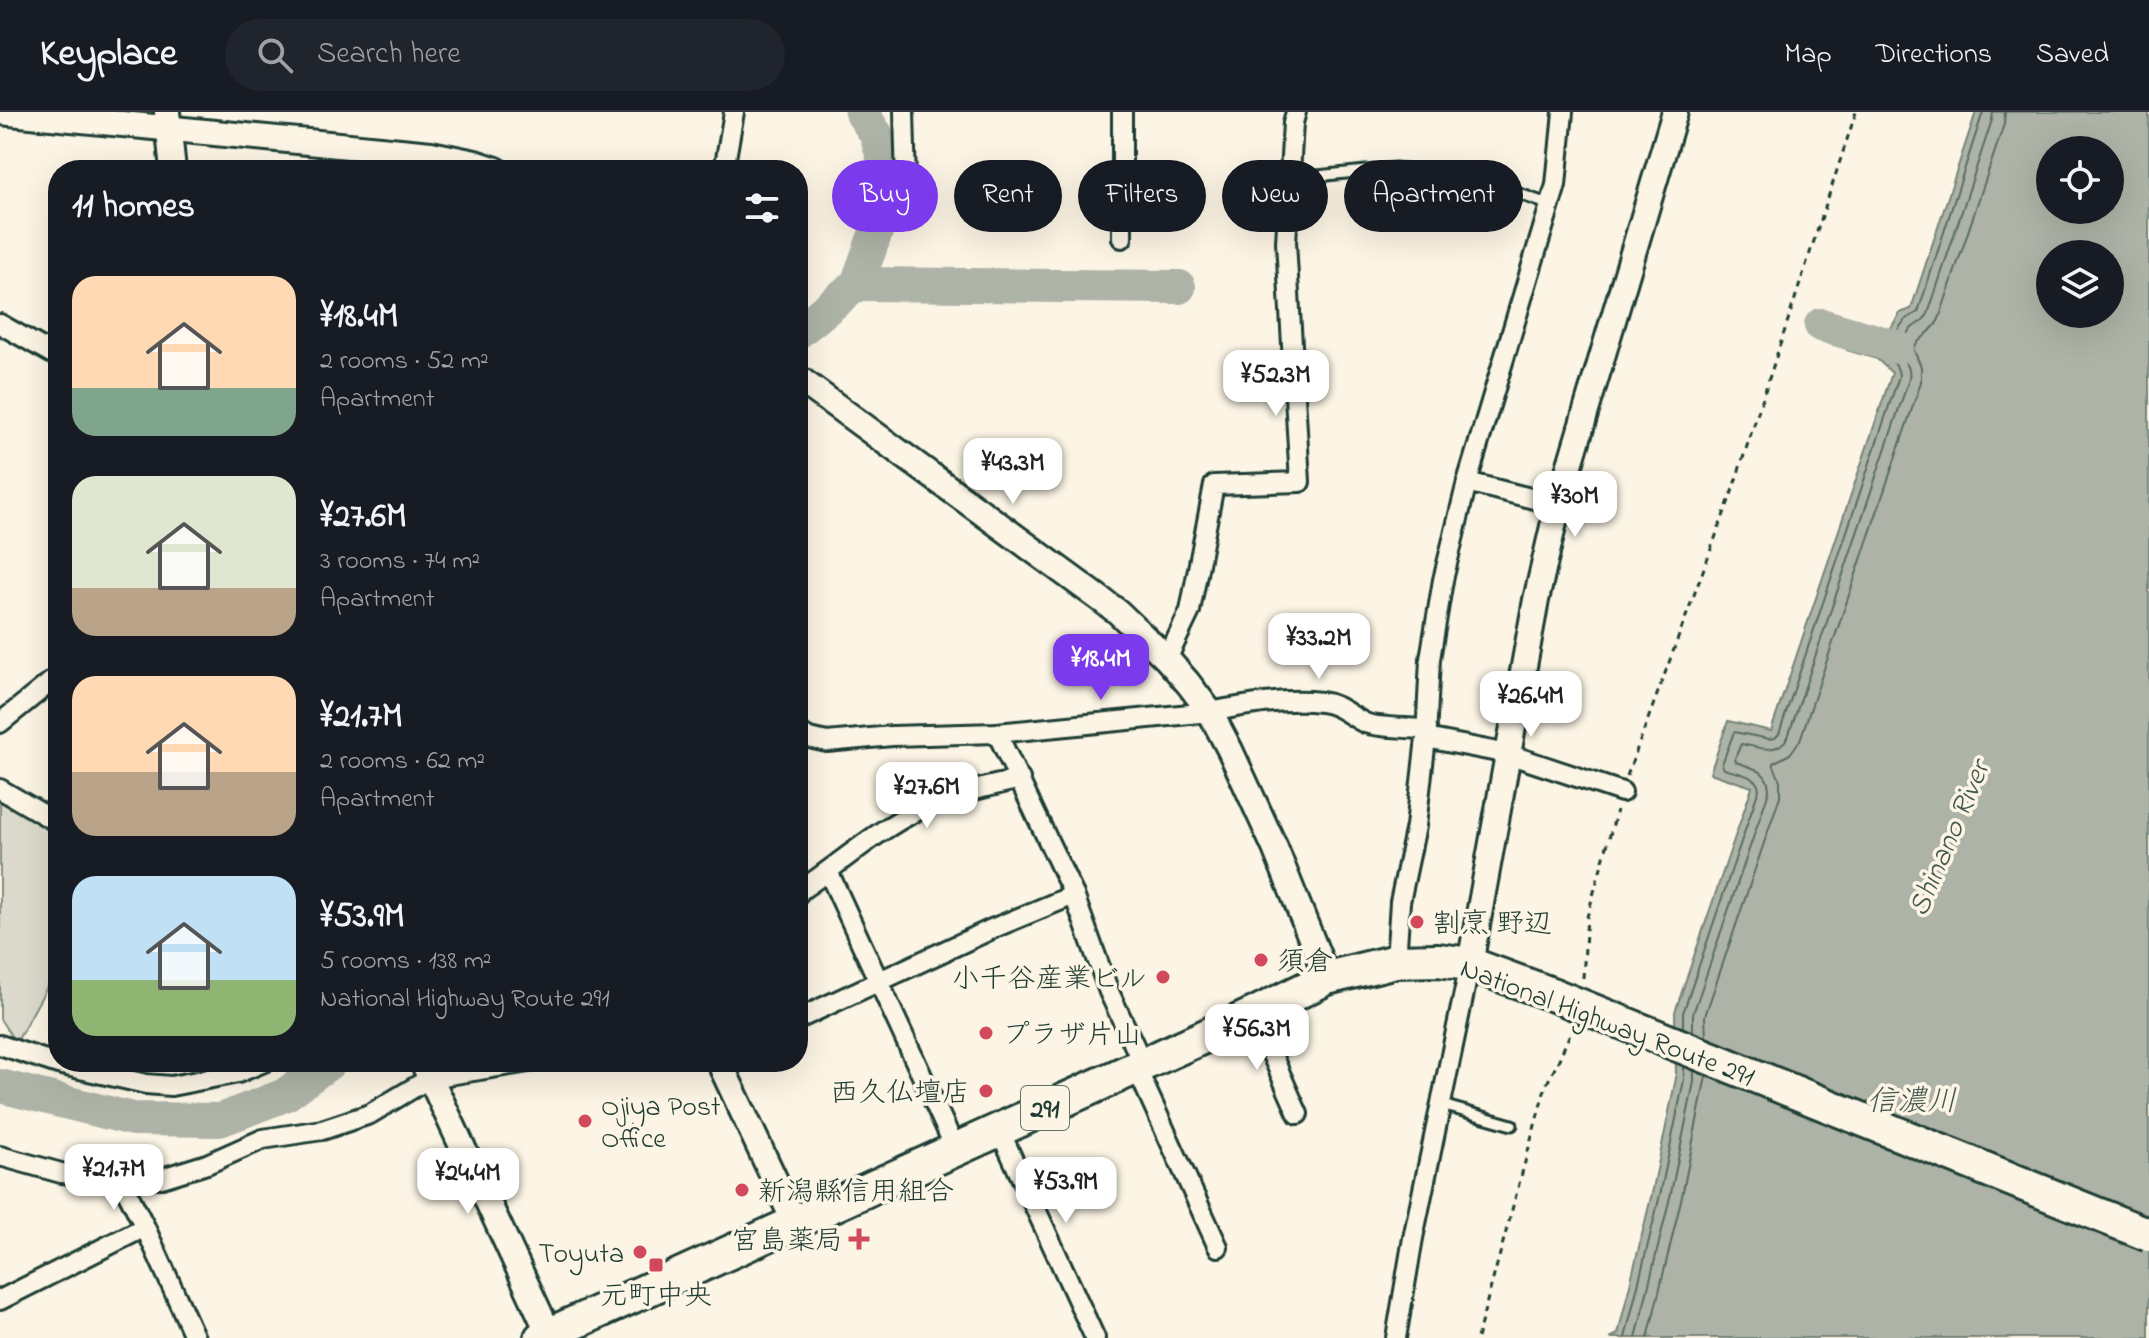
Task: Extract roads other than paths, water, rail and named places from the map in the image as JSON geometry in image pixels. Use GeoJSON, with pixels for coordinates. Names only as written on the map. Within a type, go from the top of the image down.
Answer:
{"type":"FeatureCollection","features":[{"type":"Feature","properties":{"kind":"highway","name":"National Highway Route 291"},"geometry":{"type":"LineString","coordinates":[[547,1337],[1327,978],[1396,961],[1438,960],[1470,964],[1570,1001],[2149,1235]]}},
{"type":"Feature","properties":{"kind":"street"},"geometry":{"type":"LineString","coordinates":[[0,112],[168,121],[460,160]]}},
{"type":"Feature","properties":{"kind":"street"},"geometry":{"type":"LineString","coordinates":[[726,160],[734,112]]}},
{"type":"Feature","properties":{"kind":"street"},"geometry":{"type":"LineString","coordinates":[[904,112],[905,160]]}},
{"type":"Feature","properties":{"kind":"street"},"geometry":{"type":"LineString","coordinates":[[1122,112],[1122,238]]}},
{"type":"Feature","properties":{"kind":"street"},"geometry":{"type":"LineString","coordinates":[[1291,160],[1296,112]]}},
{"type":"Feature","properties":{"kind":"street"},"geometry":{"type":"LineString","coordinates":[[1396,961],[1400,902],[1416,826],[1430,659],[1443,580],[1467,482],[1556,185],[1563,112]]}},
{"type":"Feature","properties":{"kind":"street"},"geometry":{"type":"LineString","coordinates":[[1396,1338],[1413,1238],[1470,964],[1536,600],[1558,505],[1675,112]]}},
{"type":"Feature","properties":{"kind":"street"},"geometry":{"type":"LineString","coordinates":[[168,121],[172,160]]}},
{"type":"Feature","properties":{"kind":"street"},"geometry":{"type":"LineString","coordinates":[[1167,659],[1190,611],[1214,485],[1300,482],[1287,232]]}},
{"type":"Feature","properties":{"kind":"street"},"geometry":{"type":"LineString","coordinates":[[0,324],[48,351]]}},
{"type":"Feature","properties":{"kind":"street"},"geometry":{"type":"LineString","coordinates":[[808,386],[1118,612],[1167,659],[1210,712],[1230,750],[1275,848],[1327,978]]}},
{"type":"Feature","properties":{"kind":"street"},"geometry":{"type":"LineString","coordinates":[[1467,482],[1558,505]]}},
{"type":"Feature","properties":{"kind":"street"},"geometry":{"type":"LineString","coordinates":[[0,723],[48,684]]}},
{"type":"Feature","properties":{"kind":"street"},"geometry":{"type":"LineString","coordinates":[[808,737],[827,742],[892,736],[997,733],[1210,712],[1282,701],[1321,702],[1348,711],[1367,724],[1426,733],[1508,754],[1622,792]]}},
{"type":"Feature","properties":{"kind":"street"},"geometry":{"type":"LineString","coordinates":[[997,733],[1074,895],[1109,992],[1218,1247]]}},
{"type":"Feature","properties":{"kind":"street"},"geometry":{"type":"LineString","coordinates":[[808,885],[902,818],[938,801],[1020,779]]}},
{"type":"Feature","properties":{"kind":"street"},"geometry":{"type":"LineString","coordinates":[[0,789],[48,817]]}},
{"type":"Feature","properties":{"kind":"street"},"geometry":{"type":"LineString","coordinates":[[828,871],[956,1150]]}},
{"type":"Feature","properties":{"kind":"street"},"geometry":{"type":"LineString","coordinates":[[808,1014],[994,928],[1074,895]]}},
{"type":"Feature","properties":{"kind":"street"},"geometry":{"type":"LineString","coordinates":[[1254,1014],[1298,1114]]}},
{"type":"Feature","properties":{"kind":"street"},"geometry":{"type":"LineString","coordinates":[[0,1045],[48,1061]]}},
{"type":"Feature","properties":{"kind":"street"},"geometry":{"type":"LineString","coordinates":[[124,1072],[146,1084],[171,1086],[240,1072]]}},
{"type":"Feature","properties":{"kind":"street"},"geometry":{"type":"LineString","coordinates":[[0,1156],[61,1173],[162,1178],[207,1164],[263,1139],[322,1130],[370,1114],[424,1072]]}},
{"type":"Feature","properties":{"kind":"street"},"geometry":{"type":"LineString","coordinates":[[428,1072],[547,1337]]}},
{"type":"Feature","properties":{"kind":"street"},"geometry":{"type":"LineString","coordinates":[[724,1072],[795,1223]]}},
{"type":"Feature","properties":{"kind":"street"},"geometry":{"type":"LineString","coordinates":[[999,1129],[1095,1338]]}},
{"type":"Feature","properties":{"kind":"street"},"geometry":{"type":"LineString","coordinates":[[120,1178],[195,1338]]}},
{"type":"Feature","properties":{"kind":"street"},"geometry":{"type":"LineString","coordinates":[[0,1300],[145,1227]]}},
{"type":"Feature","properties":{"kind":"lane"},"geometry":{"type":"LineString","coordinates":[[1328,175],[1395,168],[1467,175],[1550,205]]}},
{"type":"Feature","properties":{"kind":"lane"},"geometry":{"type":"LineString","coordinates":[[1442,1105],[1512,1125]]}},
{"type":"Feature","properties":{"kind":"water","name":"信濃川"},"geometry":{"type":"Polygon","coordinates":[[[1976,112],[2149,112],[2149,1338],[1610,1338],[1618,1334],[1676,1078],[1675,1012],[1752,787],[1710,773],[1728,721],[1771,731],[1892,373],[1877,359],[1847,350],[1858,319],[1889,331],[1900,313],[1911,309],[1976,112]]]}},
{"type":"Feature","properties":{"kind":"waterway"},"geometry":{"type":"LineString","coordinates":[[808,324],[857,284],[880,221],[889,177],[876,134],[861,112]]}},
{"type":"Feature","properties":{"kind":"waterway"},"geometry":{"type":"LineString","coordinates":[[857,284],[1179,287]]}},
{"type":"Feature","properties":{"kind":"waterway"},"geometry":{"type":"LineString","coordinates":[[1821,325],[1897,347]]}},
{"type":"Feature","properties":{"kind":"waterway"},"geometry":{"type":"LineString","coordinates":[[0,1086],[133,1119],[220,1120],[285,1095],[316,1072]]}},
{"type":"Feature","properties":{"kind":"place","name":"割烹 野辺"},"geometry":{"type":"Point","coordinates":[1417,922]}},
{"type":"Feature","properties":{"kind":"place","name":"須倉"},"geometry":{"type":"Point","coordinates":[1261,960]}},
{"type":"Feature","properties":{"kind":"place","name":"小千谷産業ビル"},"geometry":{"type":"Point","coordinates":[1163,977]}},
{"type":"Feature","properties":{"kind":"place","name":"プラザ片山"},"geometry":{"type":"Point","coordinates":[986,1033]}},
{"type":"Feature","properties":{"kind":"place","name":"西久仏壇店"},"geometry":{"type":"Point","coordinates":[986,1091]}},
{"type":"Feature","properties":{"kind":"place","name":"Ojiya Post Office"},"geometry":{"type":"Point","coordinates":[585,1121]}},
{"type":"Feature","properties":{"kind":"place","name":"新潟縣信用組合"},"geometry":{"type":"Point","coordinates":[742,1190]}},
{"type":"Feature","properties":{"kind":"place","name":"宮島薬局"},"geometry":{"type":"Point","coordinates":[859,1239]}},
{"type":"Feature","properties":{"kind":"place","name":"Toyuta"},"geometry":{"type":"Point","coordinates":[640,1252]}},
{"type":"Feature","properties":{"kind":"place","name":"元町中央"},"geometry":{"type":"Point","coordinates":[656,1265]}},
{"type":"Feature","properties":{"kind":"water label","name":"Shinano River"},"geometry":{"type":"Point","coordinates":[1948,838]}}]}
